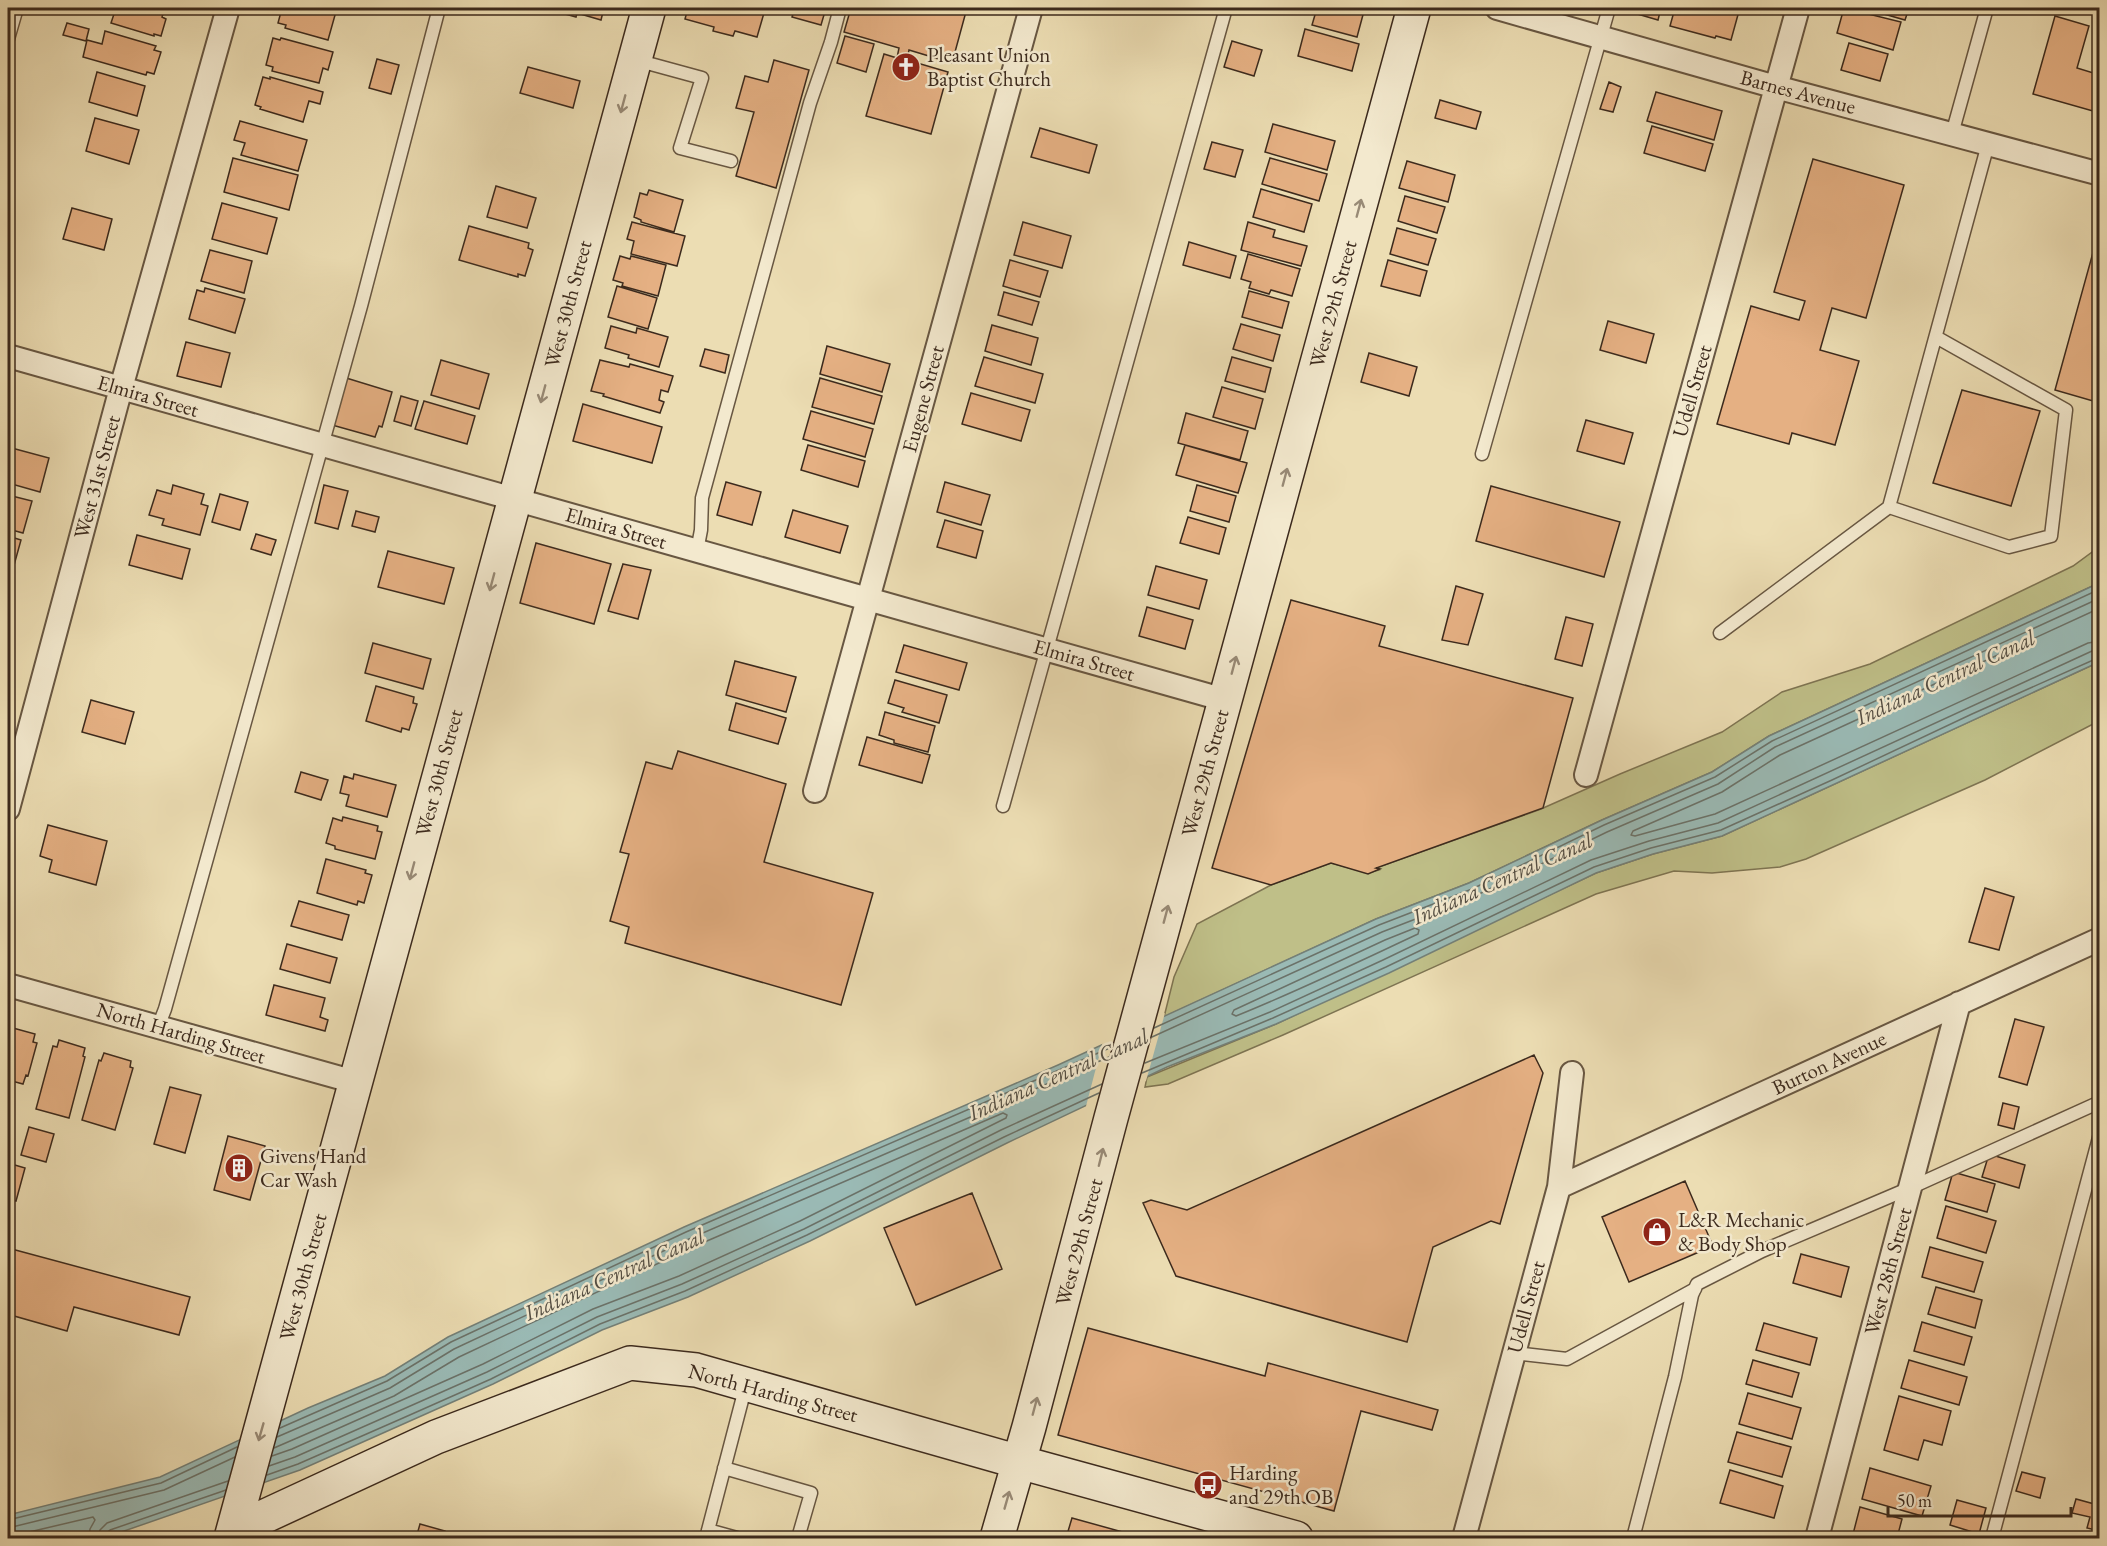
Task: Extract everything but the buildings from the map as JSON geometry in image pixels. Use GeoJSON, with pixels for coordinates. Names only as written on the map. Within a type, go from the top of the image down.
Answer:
{"type":"FeatureCollection","features":[{"type":"Feature","properties":{"kind":"main road","name":"West 30th Street"},"geometry":{"type":"LineString","coordinates":[[234,1527],[649,8]]}},
{"type":"Feature","properties":{"kind":"main road","name":"West 29th Street"},"geometry":{"type":"LineString","coordinates":[[997,1539],[1414,8]]}},
{"type":"Feature","properties":{"kind":"main road","name":"North Harding Street"},"geometry":{"type":"LineString","coordinates":[[234,1527],[436,1437],[630,1363],[696,1370],[1296,1539]]}},
{"type":"Feature","properties":{"kind":"street","name":"West 31st Street"},"geometry":{"type":"LineString","coordinates":[[8,809],[121,388],[228,8]]}},
{"type":"Feature","properties":{"kind":"street","name":"Eugene Street"},"geometry":{"type":"LineString","coordinates":[[814,791],[1031,8]]}},
{"type":"Feature","properties":{"kind":"street","name":"Barnes Avenue"},"geometry":{"type":"LineString","coordinates":[[1497,8],[1776,87],[2100,174]]}},
{"type":"Feature","properties":{"kind":"street","name":"Udell Street"},"geometry":{"type":"LineString","coordinates":[[1586,775],[1798,8]]}},
{"type":"Feature","properties":{"kind":"street","name":"Elmira Street"},"geometry":{"type":"LineString","coordinates":[[8,356],[1225,700]]}},
{"type":"Feature","properties":{"kind":"street","name":"Burton Avenue"},"geometry":{"type":"LineString","coordinates":[[1559,1187],[2100,939]]}},
{"type":"Feature","properties":{"kind":"street","name":"North Harding Street"},"geometry":{"type":"LineString","coordinates":[[8,985],[355,1082]]}},
{"type":"Feature","properties":{"kind":"street","name":"West 28th Street"},"geometry":{"type":"LineString","coordinates":[[1817,1539],[1959,1003]]}},
{"type":"Feature","properties":{"kind":"street","name":"Udell Street"},"geometry":{"type":"LineString","coordinates":[[1464,1539],[1559,1187],[1572,1073]]}},
{"type":"Feature","properties":{"kind":"lane"},"geometry":{"type":"LineString","coordinates":[[8,39],[17,8]]}},
{"type":"Feature","properties":{"kind":"lane"},"geometry":{"type":"LineString","coordinates":[[158,1027],[165,1009],[361,306],[439,8]]}},
{"type":"Feature","properties":{"kind":"lane"},"geometry":{"type":"LineString","coordinates":[[697,551],[701,530],[702,498],[810,103],[840,8]]}},
{"type":"Feature","properties":{"kind":"lane"},"geometry":{"type":"LineString","coordinates":[[1003,806],[1226,8]]}},
{"type":"Feature","properties":{"kind":"lane"},"geometry":{"type":"LineString","coordinates":[[1482,454],[1609,8]]}},
{"type":"Feature","properties":{"kind":"lane"},"geometry":{"type":"LineString","coordinates":[[1952,134],[1987,8]]}},
{"type":"Feature","properties":{"kind":"lane"},"geometry":{"type":"LineString","coordinates":[[635,60],[702,78],[680,148],[731,160]]}},
{"type":"Feature","properties":{"kind":"lane"},"geometry":{"type":"LineString","coordinates":[[1720,633],[1889,507],[1988,144]]}},
{"type":"Feature","properties":{"kind":"lane"},"geometry":{"type":"LineString","coordinates":[[1889,507],[2010,547],[2051,536],[2066,410],[1936,337]]}},
{"type":"Feature","properties":{"kind":"lane"},"geometry":{"type":"LineString","coordinates":[[1633,1539],[1675,1377],[1692,1295],[1697,1284],[1762,1251],[1910,1188],[2100,1102]]}},
{"type":"Feature","properties":{"kind":"lane"},"geometry":{"type":"LineString","coordinates":[[1992,1539],[2100,1134]]}},
{"type":"Feature","properties":{"kind":"lane"},"geometry":{"type":"LineString","coordinates":[[1514,1353],[1567,1359],[1695,1289]]}},
{"type":"Feature","properties":{"kind":"lane"},"geometry":{"type":"LineString","coordinates":[[737,1539],[707,1534],[746,1384]]}},
{"type":"Feature","properties":{"kind":"lane"},"geometry":{"type":"LineString","coordinates":[[724,1468],[811,1492],[798,1539]]}},
{"type":"Feature","properties":{"kind":"green space"},"geometry":{"type":"Polygon","coordinates":[[[2099,547],[2099,583],[1769,736],[1712,772],[1602,820],[1469,883],[1376,919],[1164,1017],[1174,977],[1197,924],[1271,885],[1331,863],[1368,873],[1379,870],[1376,868],[1541,809],[1722,732],[1782,692],[1870,664],[2073,566],[2099,547]]]}},
{"type":"Feature","properties":{"kind":"green space"},"geometry":{"type":"Polygon","coordinates":[[[2099,662],[2099,721],[1985,780],[1806,859],[1780,867],[1712,873],[1674,871],[1596,894],[1283,1035],[1168,1084],[1145,1087],[1147,1077],[1276,1024],[1596,873],[1653,854],[1722,836],[2099,662]]]}},
{"type":"Feature","properties":{"kind":"water","name":"Indiana Central Canal"},"geometry":{"type":"Polygon","coordinates":[[[2099,583],[2099,662],[1722,836],[1653,854],[1596,873],[1389,973],[1276,1024],[1167,1067],[810,1241],[688,1297],[602,1330],[493,1384],[300,1470],[104,1538],[8,1538],[8,1515],[160,1477],[308,1408],[385,1376],[448,1337],[684,1227],[1058,1065],[1376,919],[1469,883],[1602,820],[1712,772],[1769,736],[2099,583]]]}},
{"type":"Feature","properties":{"kind":"pier"},"geometry":{"type":"Polygon","coordinates":[[[1165,1013],[1146,1081],[1085,1110],[1103,1041],[1165,1013]]]}},
{"type":"Feature","properties":{"kind":"place","name":"Pleasant Union Baptist Church"},"geometry":{"type":"Point","coordinates":[906,67]}},
{"type":"Feature","properties":{"kind":"place","name":"Givens Hand Car Wash"},"geometry":{"type":"Point","coordinates":[239,1168]}},
{"type":"Feature","properties":{"kind":"place","name":"L&R Mechanic & Body Shop"},"geometry":{"type":"Point","coordinates":[1657,1232]}},
{"type":"Feature","properties":{"kind":"place","name":"Harding and 29th OB"},"geometry":{"type":"Point","coordinates":[1208,1485]}}]}
